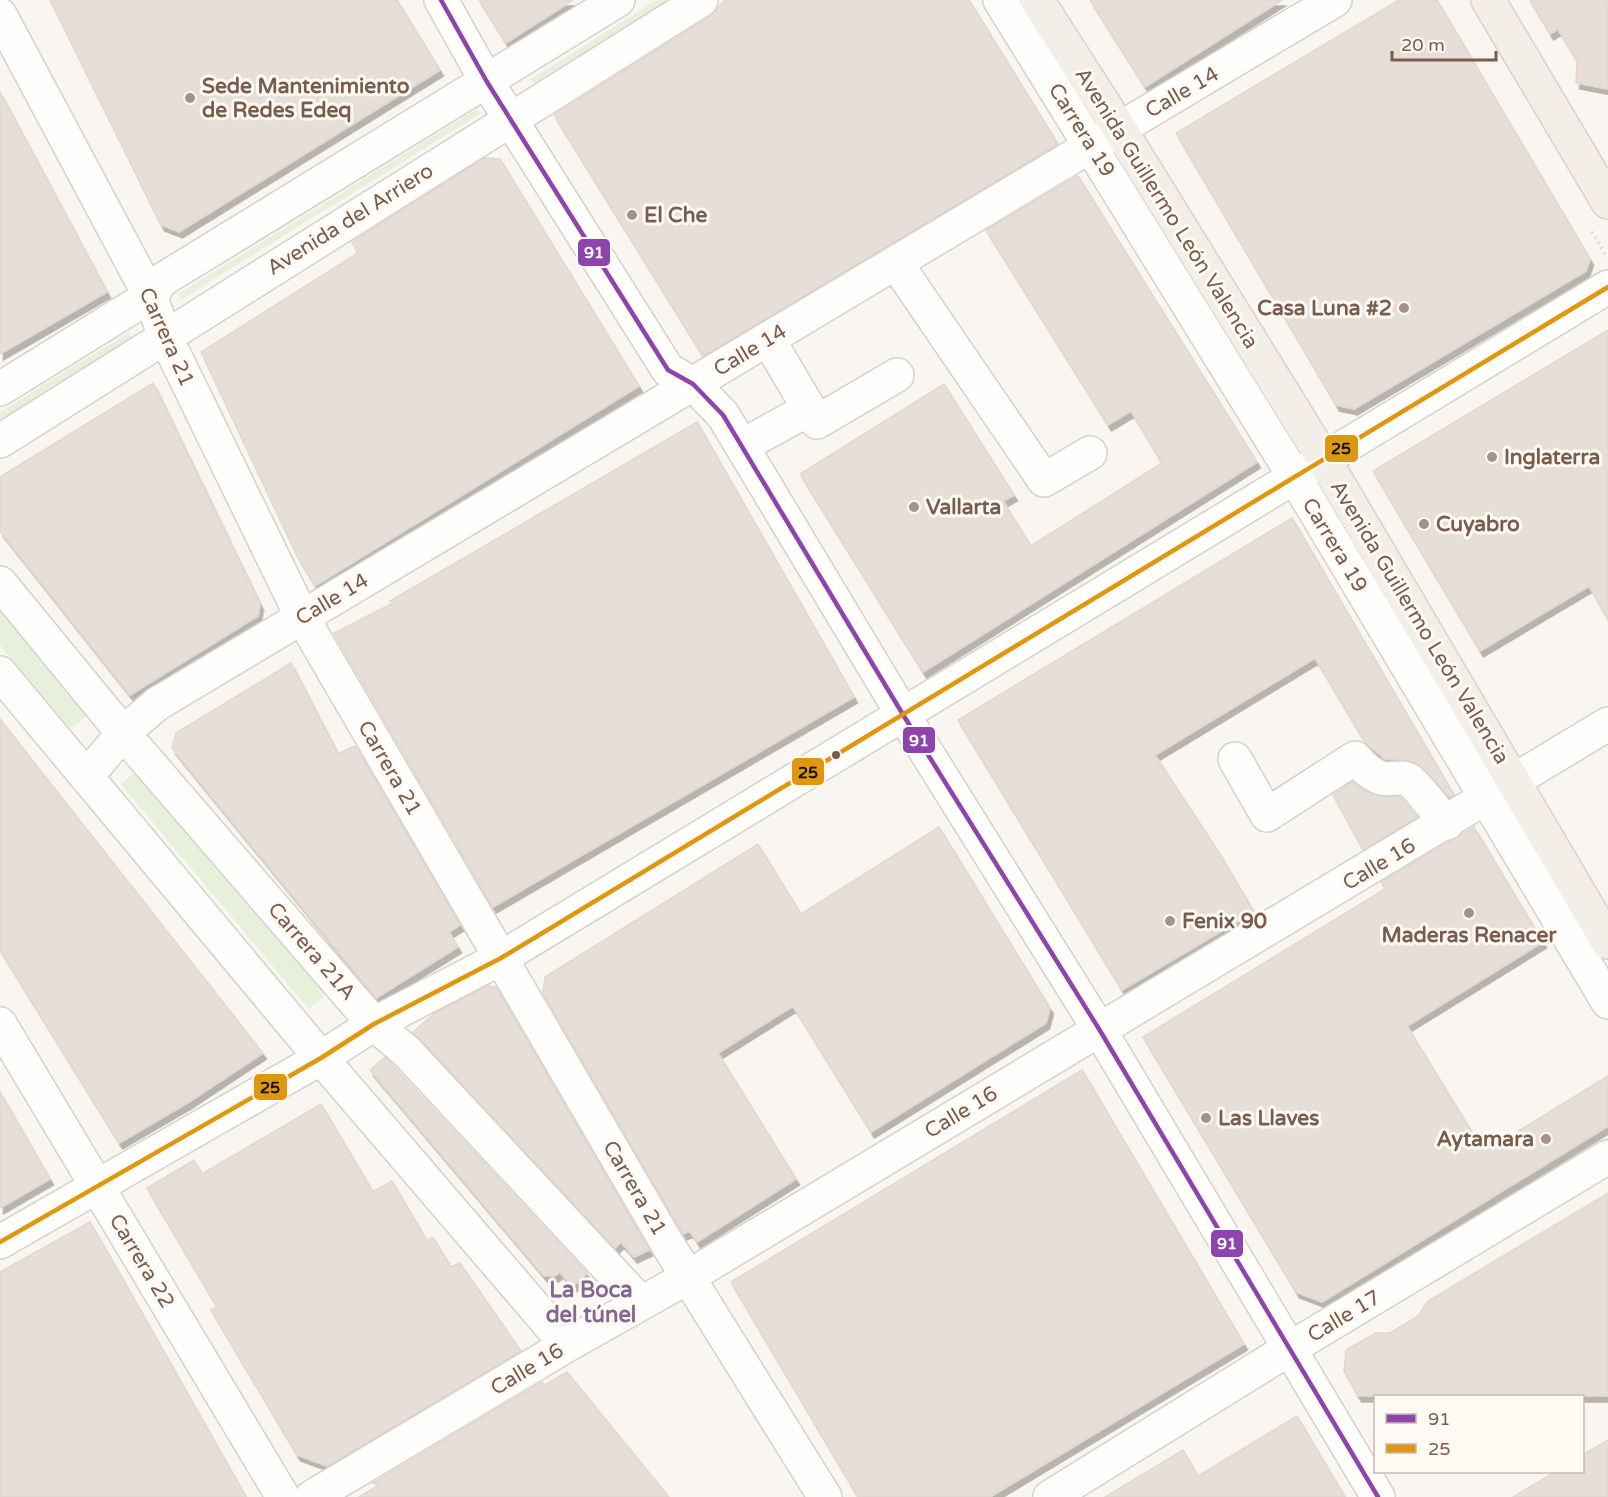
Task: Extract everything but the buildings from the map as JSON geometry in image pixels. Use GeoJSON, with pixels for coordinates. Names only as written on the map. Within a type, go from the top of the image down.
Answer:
{"type":"FeatureCollection","features":[{"type":"Feature","properties":{"kind":"main road","name":"Avenida Guillermo León Valencia"},"geometry":{"type":"LineString","coordinates":[[1037,0],[1323,458],[1608,942]]}},
{"type":"Feature","properties":{"kind":"main road"},"geometry":{"type":"LineString","coordinates":[[1488,0],[1608,202]]}},
{"type":"Feature","properties":{"kind":"street"},"geometry":{"type":"LineString","coordinates":[[441,0],[487,82],[668,370],[693,384],[723,415],[902,713],[1099,1029],[1378,1497]]}},
{"type":"Feature","properties":{"kind":"street"},"geometry":{"type":"LineString","coordinates":[[0,389],[150,296],[162,280],[618,0]]}},
{"type":"Feature","properties":{"kind":"street","name":"Avenida del Arriero"},"geometry":{"type":"LineString","coordinates":[[0,441],[701,0]]}},
{"type":"Feature","properties":{"kind":"street","name":"Carrera 19"},"geometry":{"type":"LineString","coordinates":[[1000,0],[1294,476],[1608,1002]]}},
{"type":"Feature","properties":{"kind":"street","name":"Calle 14"},"geometry":{"type":"LineString","coordinates":[[87,776],[123,733],[158,704],[1335,0]]}},
{"type":"Feature","properties":{"kind":"street","name":"Carrera 21"},"geometry":{"type":"LineString","coordinates":[[0,15],[150,296],[165,336],[302,617],[688,1277],[825,1497]]}},
{"type":"Feature","properties":{"kind":"street"},"geometry":{"type":"LineString","coordinates":[[896,263],[1044,480],[1090,453]]}},
{"type":"Feature","properties":{"kind":"street"},"geometry":{"type":"LineString","coordinates":[[0,1242],[321,1058],[374,1024],[501,958],[1608,287]]}},
{"type":"Feature","properties":{"kind":"street"},"geometry":{"type":"LineString","coordinates":[[768,339],[817,422],[897,375]]}},
{"type":"Feature","properties":{"kind":"street"},"geometry":{"type":"LineString","coordinates":[[742,446],[809,409]]}},
{"type":"Feature","properties":{"kind":"street","name":"Carrera 21A"},"geometry":{"type":"LineString","coordinates":[[0,583],[123,733],[374,1024],[406,1051],[641,1303]]}},
{"type":"Feature","properties":{"kind":"street"},"geometry":{"type":"LineString","coordinates":[[0,673],[321,1058],[567,1345]]}},
{"type":"Feature","properties":{"kind":"street","name":"Calle 16"},"geometry":{"type":"LineString","coordinates":[[312,1497],[567,1345],[688,1277],[1099,1029],[1486,800],[1514,780],[1608,724]]}},
{"type":"Feature","properties":{"kind":"street"},"geometry":{"type":"LineString","coordinates":[[1235,759],[1267,815],[1355,758],[1365,768],[1382,778],[1403,778],[1412,782],[1431,808],[1447,823]]}},
{"type":"Feature","properties":{"kind":"street","name":"Carrera 22"},"geometry":{"type":"LineString","coordinates":[[0,1024],[283,1497]]}},
{"type":"Feature","properties":{"kind":"street","name":"Calle 17"},"geometry":{"type":"LineString","coordinates":[[1050,1497],[1289,1348],[1608,1157]]}},
{"type":"Feature","properties":{"kind":"green space"},"geometry":{"type":"Polygon","coordinates":[[[657,0],[669,0],[534,84],[531,79],[657,0]]]}},
{"type":"Feature","properties":{"kind":"green space"},"geometry":{"type":"Polygon","coordinates":[[[477,109],[480,114],[182,299],[178,294],[477,109]]]}},
{"type":"Feature","properties":{"kind":"green space"},"geometry":{"type":"Polygon","coordinates":[[[128,333],[132,338],[0,420],[0,412],[128,333]]]}},
{"type":"Feature","properties":{"kind":"green space"},"geometry":{"type":"Polygon","coordinates":[[[0,607],[90,713],[71,729],[0,645],[0,607]]]}},
{"type":"Feature","properties":{"kind":"green space"},"geometry":{"type":"Polygon","coordinates":[[[138,769],[327,994],[309,1009],[121,784],[138,769]]]}},
{"type":"Feature","properties":{"kind":"transit line","name":"91"},"geometry":{"type":"LineString","coordinates":[[441,0],[487,82],[668,370],[693,384],[723,415],[902,713],[1099,1029],[1378,1497]]}},
{"type":"Feature","properties":{"kind":"transit line","name":"25"},"geometry":{"type":"LineString","coordinates":[[0,1242],[321,1058],[374,1024],[501,958],[1608,287]]}},
{"type":"Feature","properties":{"kind":"place","name":"Sede Mantenimiento de Redes Edeq"},"geometry":{"type":"Point","coordinates":[190,98]}},
{"type":"Feature","properties":{"kind":"place","name":"El Che"},"geometry":{"type":"Point","coordinates":[632,215]}},
{"type":"Feature","properties":{"kind":"place","name":"Casa Luna #2"},"geometry":{"type":"Point","coordinates":[1404,308]}},
{"type":"Feature","properties":{"kind":"place","name":"Inglaterra"},"geometry":{"type":"Point","coordinates":[1492,457]}},
{"type":"Feature","properties":{"kind":"place","name":"Vallarta"},"geometry":{"type":"Point","coordinates":[914,507]}},
{"type":"Feature","properties":{"kind":"place","name":"Cuyabro"},"geometry":{"type":"Point","coordinates":[1424,524]}},
{"type":"Feature","properties":{"kind":"place","name":"Maderas Renacer"},"geometry":{"type":"Point","coordinates":[1469,913]}},
{"type":"Feature","properties":{"kind":"place","name":"Fenix 90"},"geometry":{"type":"Point","coordinates":[1170,921]}},
{"type":"Feature","properties":{"kind":"place","name":"Las Llaves"},"geometry":{"type":"Point","coordinates":[1206,1118]}},
{"type":"Feature","properties":{"kind":"place","name":"Aytamara"},"geometry":{"type":"Point","coordinates":[1546,1139]}},
{"type":"Feature","properties":{"kind":"district","name":"La Boca del túnel"},"geometry":{"type":"Point","coordinates":[591,1302]}}]}
